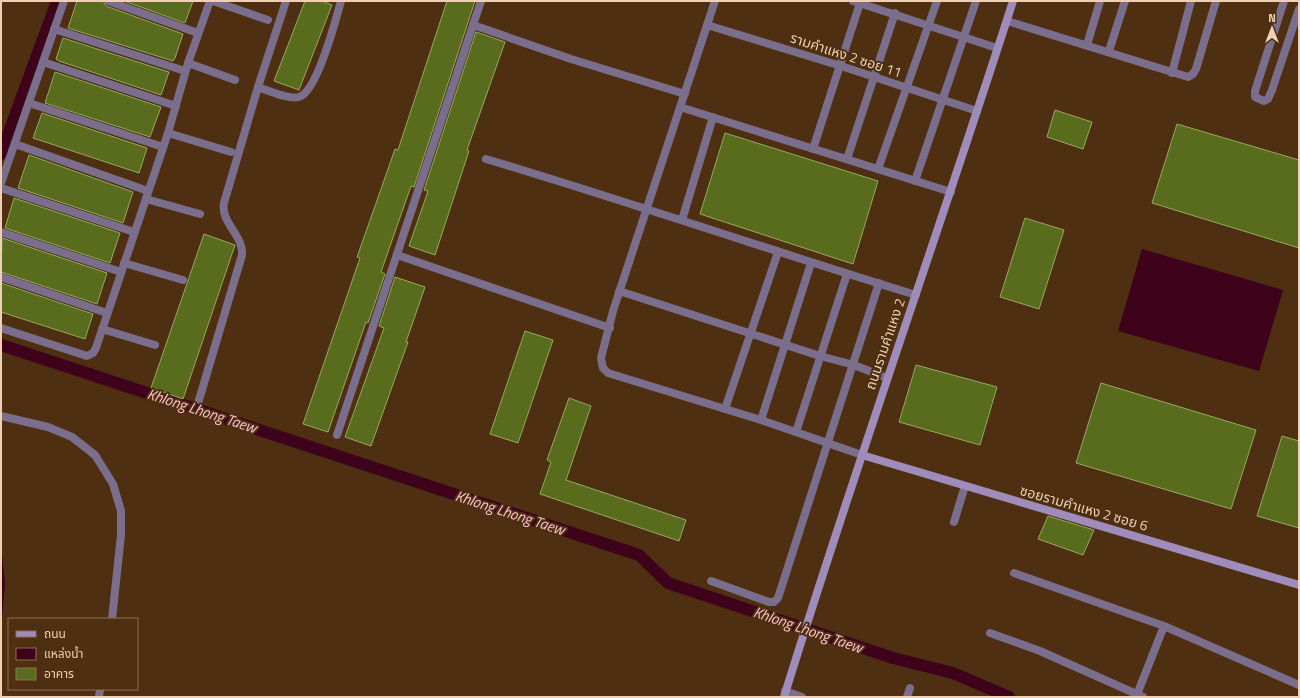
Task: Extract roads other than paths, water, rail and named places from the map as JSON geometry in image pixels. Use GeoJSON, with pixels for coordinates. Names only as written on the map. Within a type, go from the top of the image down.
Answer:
{"type":"FeatureCollection","features":[{"type":"Feature","properties":{"kind":"main road","name":"ถนนรามคำแหง 2"},"geometry":{"type":"LineString","coordinates":[[784,694],[862,455],[874,430],[887,378],[951,192],[1013,1]]}},
{"type":"Feature","properties":{"kind":"main road","name":"ซอยรามคำแหง 2 ซอย 6"},"geometry":{"type":"LineString","coordinates":[[862,455],[1299,585]]}},
{"type":"Feature","properties":{"kind":"street"},"geometry":{"type":"LineString","coordinates":[[1,183],[64,1]]}},
{"type":"Feature","properties":{"kind":"street"},"geometry":{"type":"LineString","coordinates":[[108,1],[198,33]]}},
{"type":"Feature","properties":{"kind":"street"},"geometry":{"type":"LineString","coordinates":[[1,328],[87,356],[93,353],[96,348],[168,133],[198,33],[212,1],[268,20]]}},
{"type":"Feature","properties":{"kind":"street"},"geometry":{"type":"LineString","coordinates":[[199,400],[242,255],[241,244],[224,213],[223,208],[258,87],[286,1]]}},
{"type":"Feature","properties":{"kind":"street"},"geometry":{"type":"LineString","coordinates":[[258,87],[282,95],[298,98],[306,94],[314,80],[341,1]]}},
{"type":"Feature","properties":{"kind":"street"},"geometry":{"type":"LineString","coordinates":[[337,435],[481,1]]}},
{"type":"Feature","properties":{"kind":"street"},"geometry":{"type":"LineString","coordinates":[[715,1],[620,291],[601,358],[603,368],[608,373],[761,420],[862,455]]}},
{"type":"Feature","properties":{"kind":"street"},"geometry":{"type":"LineString","coordinates":[[878,169],[937,1]]}},
{"type":"Feature","properties":{"kind":"street"},"geometry":{"type":"LineString","coordinates":[[915,181],[976,1]]}},
{"type":"Feature","properties":{"kind":"street"},"geometry":{"type":"LineString","coordinates":[[1087,45],[1100,1]]}},
{"type":"Feature","properties":{"kind":"street"},"geometry":{"type":"LineString","coordinates":[[1109,51],[1125,1]]}},
{"type":"Feature","properties":{"kind":"street"},"geometry":{"type":"LineString","coordinates":[[1172,73],[1191,1]]}},
{"type":"Feature","properties":{"kind":"street"},"geometry":{"type":"LineString","coordinates":[[1006,21],[1109,51],[1172,73],[1188,77],[1193,74],[1196,69],[1216,1]]}},
{"type":"Feature","properties":{"kind":"street"},"geometry":{"type":"LineString","coordinates":[[1284,1],[1255,91],[1255,97],[1259,100],[1264,101],[1268,99],[1299,10]]}},
{"type":"Feature","properties":{"kind":"street"},"geometry":{"type":"LineString","coordinates":[[813,149],[841,66],[856,2],[895,13],[997,48]]}},
{"type":"Feature","properties":{"kind":"street"},"geometry":{"type":"LineString","coordinates":[[847,159],[895,13]]}},
{"type":"Feature","properties":{"kind":"street"},"geometry":{"type":"LineString","coordinates":[[473,25],[571,59],[684,94]]}},
{"type":"Feature","properties":{"kind":"street","name":"รามคำแหง 2 ซอย 11"},"geometry":{"type":"LineString","coordinates":[[707,25],[841,66],[977,111]]}},
{"type":"Feature","properties":{"kind":"street"},"geometry":{"type":"LineString","coordinates":[[54,29],[235,80]]}},
{"type":"Feature","properties":{"kind":"street"},"geometry":{"type":"LineString","coordinates":[[44,62],[176,106]]}},
{"type":"Feature","properties":{"kind":"street"},"geometry":{"type":"LineString","coordinates":[[29,103],[163,147]]}},
{"type":"Feature","properties":{"kind":"street"},"geometry":{"type":"LineString","coordinates":[[680,107],[951,192]]}},
{"type":"Feature","properties":{"kind":"street"},"geometry":{"type":"LineString","coordinates":[[682,220],[714,117]]}},
{"type":"Feature","properties":{"kind":"street"},"geometry":{"type":"LineString","coordinates":[[168,133],[231,152]]}},
{"type":"Feature","properties":{"kind":"street"},"geometry":{"type":"LineString","coordinates":[[15,144],[200,214]]}},
{"type":"Feature","properties":{"kind":"street"},"geometry":{"type":"LineString","coordinates":[[486,158],[647,208],[811,263],[916,295]]}},
{"type":"Feature","properties":{"kind":"street"},"geometry":{"type":"LineString","coordinates":[[1,188],[134,232]]}},
{"type":"Feature","properties":{"kind":"street"},"geometry":{"type":"LineString","coordinates":[[1,232],[121,272]]}},
{"type":"Feature","properties":{"kind":"street"},"geometry":{"type":"LineString","coordinates":[[725,409],[778,252]]}},
{"type":"Feature","properties":{"kind":"street"},"geometry":{"type":"LineString","coordinates":[[397,255],[610,328]]}},
{"type":"Feature","properties":{"kind":"street"},"geometry":{"type":"LineString","coordinates":[[124,263],[183,280]]}},
{"type":"Feature","properties":{"kind":"street"},"geometry":{"type":"LineString","coordinates":[[761,420],[811,263]]}},
{"type":"Feature","properties":{"kind":"street"},"geometry":{"type":"LineString","coordinates":[[796,432],[847,274]]}},
{"type":"Feature","properties":{"kind":"street"},"geometry":{"type":"LineString","coordinates":[[1,277],[107,313]]}},
{"type":"Feature","properties":{"kind":"street"},"geometry":{"type":"LineString","coordinates":[[711,581],[769,602],[774,602],[778,598],[854,365],[879,283]]}},
{"type":"Feature","properties":{"kind":"street"},"geometry":{"type":"LineString","coordinates":[[620,291],[750,334],[854,365],[887,378]]}},
{"type":"Feature","properties":{"kind":"street"},"geometry":{"type":"LineString","coordinates":[[102,329],[156,345]]}},
{"type":"Feature","properties":{"kind":"street"},"geometry":{"type":"LineString","coordinates":[[1,416],[48,427],[72,437],[95,455],[113,484],[121,510],[121,535],[112,618]]}},
{"type":"Feature","properties":{"kind":"street"},"geometry":{"type":"LineString","coordinates":[[954,522],[965,486]]}},
{"type":"Feature","properties":{"kind":"street"},"geometry":{"type":"LineString","coordinates":[[1014,573],[1164,626],[1299,685]]}},
{"type":"Feature","properties":{"kind":"street"},"geometry":{"type":"LineString","coordinates":[[990,633],[1040,651],[1139,696],[1164,626]]}},
{"type":"Feature","properties":{"kind":"street"},"geometry":{"type":"LineString","coordinates":[[907,697],[910,688]]}},
{"type":"Feature","properties":{"kind":"street"},"geometry":{"type":"LineString","coordinates":[[784,694],[802,697]]}},
{"type":"Feature","properties":{"kind":"water"},"geometry":{"type":"Polygon","coordinates":[[[1142,249],[1283,290],[1259,371],[1118,331],[1142,249]]]}},
{"type":"Feature","properties":{"kind":"water"},"geometry":{"type":"Polygon","coordinates":[[[1,544],[5,584],[1,629],[1,544]]]}},
{"type":"Feature","properties":{"kind":"waterway","name":"Khlong Lhong Taew"},"geometry":{"type":"LineString","coordinates":[[1,154],[57,1]]}},
{"type":"Feature","properties":{"kind":"waterway","name":"Khlong Lhong Taew"},"geometry":{"type":"LineString","coordinates":[[1,345],[639,555],[668,583],[893,658],[953,673],[1009,697]]}}]}
